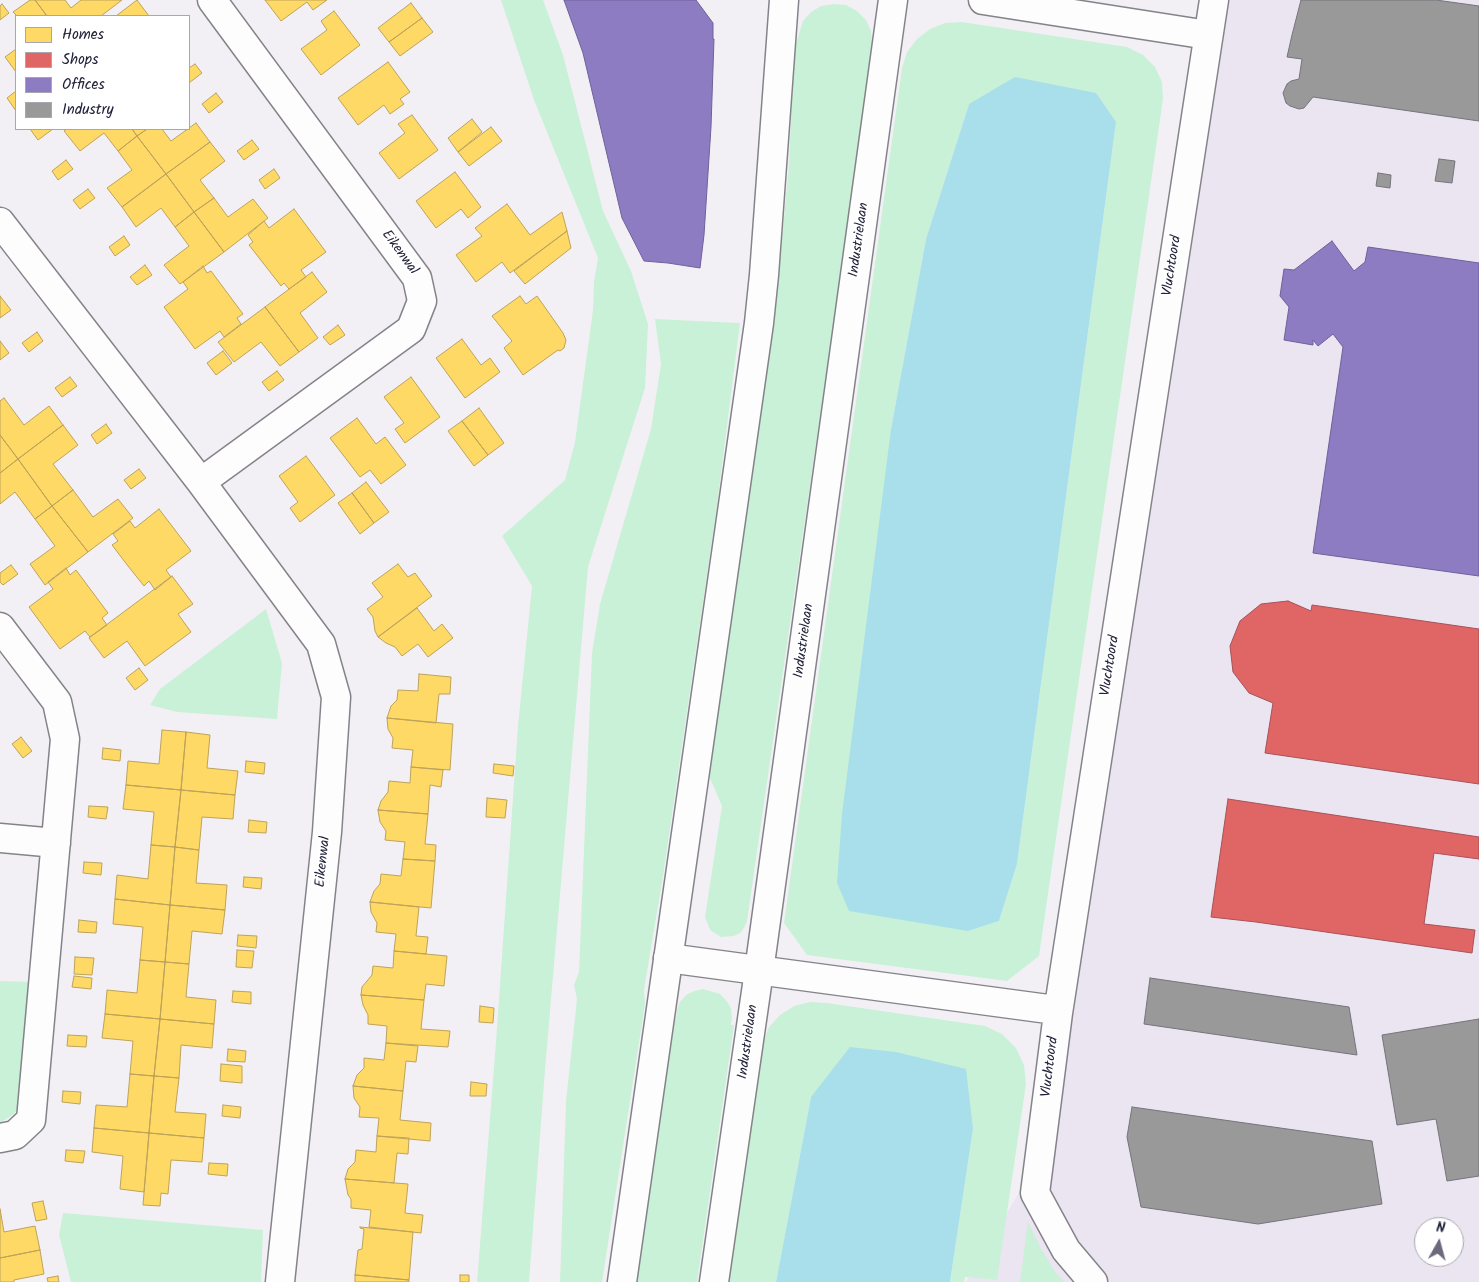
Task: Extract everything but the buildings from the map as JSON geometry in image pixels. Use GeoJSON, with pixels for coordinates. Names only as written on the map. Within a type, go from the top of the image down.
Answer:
{"type":"FeatureCollection","features":[{"type":"Feature","properties":{"kind":"street","name":"Eikenwal"},"geometry":{"type":"LineString","coordinates":[[201,482],[411,329],[422,301],[417,278],[212,0]]}},
{"type":"Feature","properties":{"kind":"street"},"geometry":{"type":"LineString","coordinates":[[622,1282],[759,323],[784,0]]}},
{"type":"Feature","properties":{"kind":"street","name":"Industrielaan"},"geometry":{"type":"LineString","coordinates":[[714,1282],[759,971],[893,0]]}},
{"type":"Feature","properties":{"kind":"street"},"geometry":{"type":"LineString","coordinates":[[983,0],[1208,35]]}},
{"type":"Feature","properties":{"kind":"street","name":"Vluchtoord"},"geometry":{"type":"LineString","coordinates":[[1093,1282],[1066,1250],[1036,1193],[1058,1013],[1214,0]]}},
{"type":"Feature","properties":{"kind":"street","name":"Eikenwal"},"geometry":{"type":"LineString","coordinates":[[0,222],[201,482],[321,644],[336,697],[327,832],[280,1282]]}},
{"type":"Feature","properties":{"kind":"street"},"geometry":{"type":"LineString","coordinates":[[0,627],[57,702],[65,739],[31,1120],[15,1135],[0,1138]]}},
{"type":"Feature","properties":{"kind":"street"},"geometry":{"type":"LineString","coordinates":[[0,838],[56,842]]}},
{"type":"Feature","properties":{"kind":"street"},"geometry":{"type":"LineString","coordinates":[[668,958],[1048,1009],[1058,1013]]}},
{"type":"Feature","properties":{"kind":"shaded area"},"geometry":{"type":"Polygon","coordinates":[[[1203,0],[1479,0],[1479,1282],[966,1282],[1020,1191],[1203,0]]]}},
{"type":"Feature","properties":{"kind":"green space"},"geometry":{"type":"Polygon","coordinates":[[[501,0],[543,0],[563,55],[603,211],[631,271],[648,324],[645,388],[588,567],[529,1282],[477,1282],[518,726],[532,586],[502,536],[565,480],[575,442],[598,258],[534,100],[501,0]]]}},
{"type":"Feature","properties":{"kind":"green space"},"geometry":{"type":"Polygon","coordinates":[[[846,5],[857,11],[866,20],[871,31],[871,63],[747,921],[740,933],[734,936],[721,937],[710,930],[705,917],[722,806],[709,776],[774,324],[789,165],[794,50],[803,21],[811,12],[821,6],[846,5]]]}},
{"type":"Feature","properties":{"kind":"green space"},"geometry":{"type":"Polygon","coordinates":[[[962,22],[1127,47],[1143,55],[1155,67],[1162,82],[1163,99],[1039,956],[1007,981],[807,955],[784,923],[902,68],[907,52],[917,39],[930,29],[945,23],[962,22]],[[969,104],[926,239],[891,429],[968,931],[999,921],[1017,864],[1116,122],[969,104]]]}},
{"type":"Feature","properties":{"kind":"green space"},"geometry":{"type":"Polygon","coordinates":[[[655,319],[740,323],[716,513],[663,876],[644,990],[645,1004],[602,1282],[560,1282],[566,1101],[577,999],[574,985],[579,972],[592,653],[600,604],[651,429],[661,364],[655,319]]]}},
{"type":"Feature","properties":{"kind":"green space"},"geometry":{"type":"Polygon","coordinates":[[[266,609],[282,663],[277,719],[177,712],[150,705],[160,689],[266,609]]]}},
{"type":"Feature","properties":{"kind":"green space"},"geometry":{"type":"Polygon","coordinates":[[[0,981],[34,982],[23,1099],[14,1114],[0,1123],[0,981]]]}},
{"type":"Feature","properties":{"kind":"green space"},"geometry":{"type":"Polygon","coordinates":[[[703,989],[720,994],[726,1000],[731,1008],[731,1025],[734,1025],[697,1282],[637,1282],[674,1019],[676,1019],[680,1002],[686,995],[703,989]]]}},
{"type":"Feature","properties":{"kind":"green space"},"geometry":{"type":"Polygon","coordinates":[[[810,1002],[985,1026],[1002,1034],[1016,1048],[1024,1065],[1026,1084],[997,1280],[965,1277],[964,1282],[950,1282],[973,1129],[811,1097],[776,1282],[729,1282],[763,1043],[769,1027],[780,1015],[794,1006],[810,1002]]]}},
{"type":"Feature","properties":{"kind":"green space"},"geometry":{"type":"Polygon","coordinates":[[[63,1213],[263,1230],[261,1282],[71,1282],[59,1235],[63,1213]]]}},
{"type":"Feature","properties":{"kind":"green space"},"geometry":{"type":"Polygon","coordinates":[[[1028,1222],[1041,1249],[1055,1272],[1064,1282],[1020,1282],[1028,1222]]]}},
{"type":"Feature","properties":{"kind":"water"},"geometry":{"type":"Polygon","coordinates":[[[1015,77],[1096,93],[1116,122],[1017,864],[999,921],[968,931],[849,911],[837,883],[842,814],[891,429],[926,239],[969,104],[1015,77]]]}},
{"type":"Feature","properties":{"kind":"water"},"geometry":{"type":"Polygon","coordinates":[[[850,1047],[896,1052],[966,1069],[973,1129],[950,1282],[776,1282],[811,1097],[850,1047]]]}}]}
